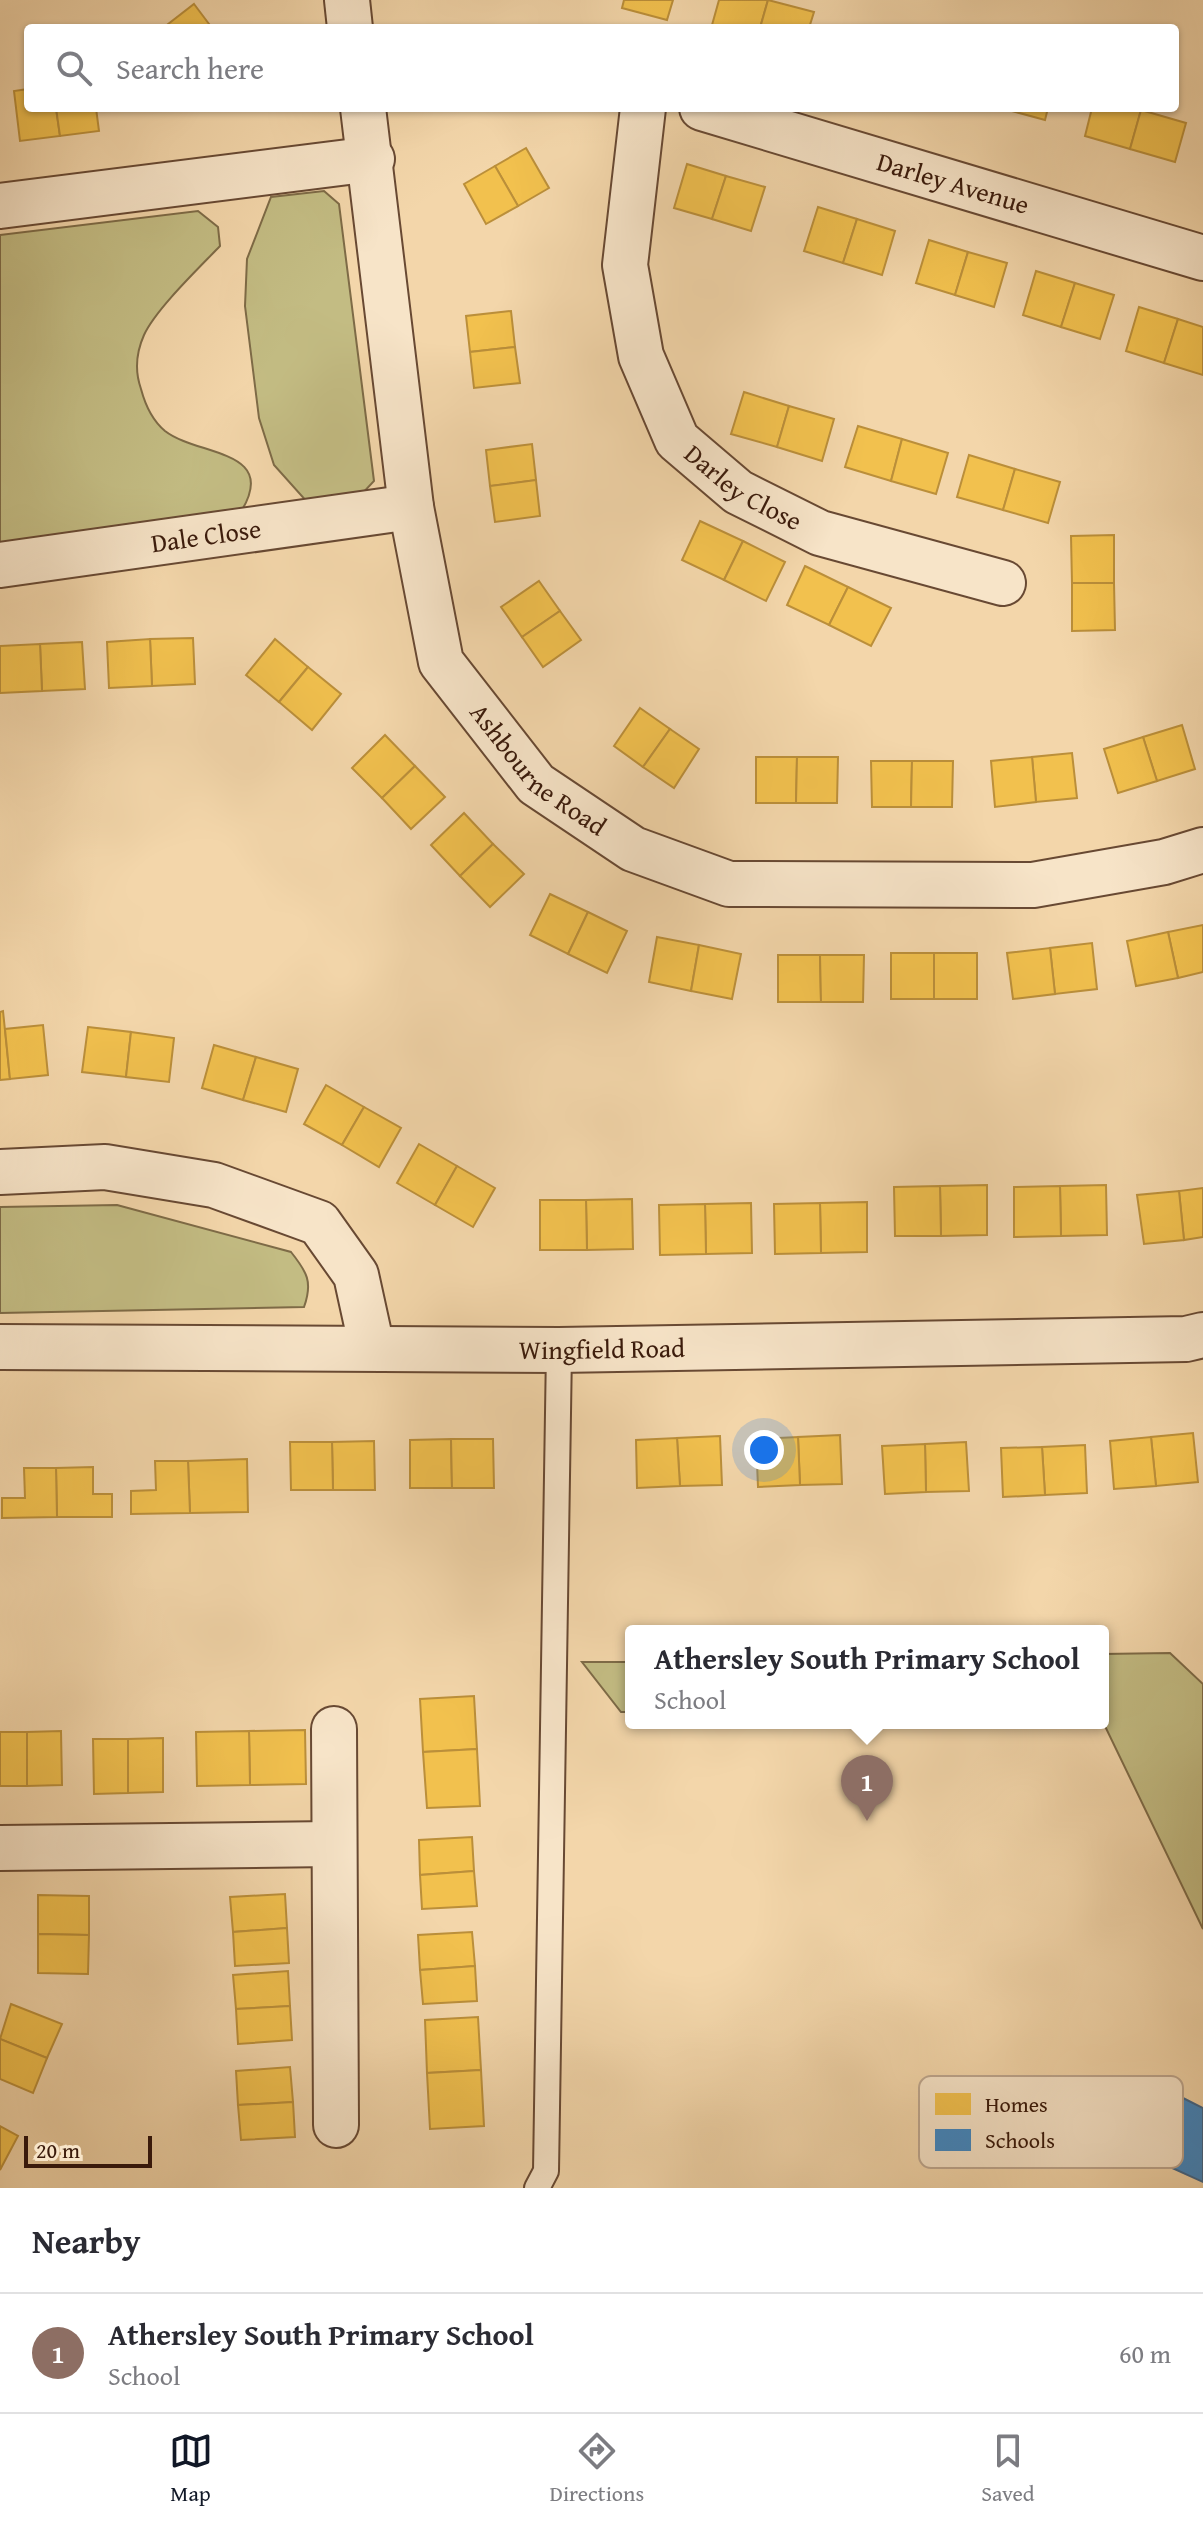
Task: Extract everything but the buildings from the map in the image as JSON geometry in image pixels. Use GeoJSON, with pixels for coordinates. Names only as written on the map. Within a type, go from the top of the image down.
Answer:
{"type":"FeatureCollection","features":[{"type":"Feature","properties":{"kind":"street"},"geometry":{"type":"LineString","coordinates":[[347,0],[350,24]]}},
{"type":"Feature","properties":{"kind":"street","name":"Ashbourne Road"},"geometry":{"type":"LineString","coordinates":[[364,112],[372,159],[411,507],[441,662],[536,784],[633,849],[729,884],[1033,885],[1164,862],[1203,850]]}},
{"type":"Feature","properties":{"kind":"street","name":"Darley Close"},"geometry":{"type":"LineString","coordinates":[[643,112],[625,265],[641,356],[677,440],[738,492],[820,533],[1003,583]]}},
{"type":"Feature","properties":{"kind":"street","name":"Darley Avenue"},"geometry":{"type":"LineString","coordinates":[[715,112],[1203,258]]}},
{"type":"Feature","properties":{"kind":"street"},"geometry":{"type":"LineString","coordinates":[[0,206],[372,159]]}},
{"type":"Feature","properties":{"kind":"street","name":"Dale Close"},"geometry":{"type":"LineString","coordinates":[[0,565],[411,507]]}},
{"type":"Feature","properties":{"kind":"street"},"geometry":{"type":"LineString","coordinates":[[0,1172],[105,1167],[214,1185],[319,1223],[356,1275],[372,1348]]}},
{"type":"Feature","properties":{"kind":"street","name":"Wingfield Road"},"geometry":{"type":"LineString","coordinates":[[0,1347],[559,1350],[1170,1339],[1203,1335]]}},
{"type":"Feature","properties":{"kind":"street"},"geometry":{"type":"LineString","coordinates":[[334,1729],[332,1844],[336,2125]]}},
{"type":"Feature","properties":{"kind":"street"},"geometry":{"type":"LineString","coordinates":[[0,1848],[332,1844]]}},
{"type":"Feature","properties":{"kind":"lane"},"geometry":{"type":"LineString","coordinates":[[537,2188],[546,2171],[559,1350]]}},
{"type":"Feature","properties":{"kind":"shaded area"},"geometry":{"type":"Polygon","coordinates":[[[324,191],[339,204],[374,481],[359,497],[308,503],[274,465],[259,418],[245,306],[247,259],[271,197],[324,191]]]}},
{"type":"Feature","properties":{"kind":"shaded area"},"geometry":{"type":"Polygon","coordinates":[[[198,211],[218,227],[220,246],[150,325],[139,349],[138,376],[147,406],[165,431],[229,457],[250,475],[250,490],[242,510],[0,543],[0,235],[198,211]]]}},
{"type":"Feature","properties":{"kind":"shaded area"},"geometry":{"type":"Polygon","coordinates":[[[117,1205],[291,1252],[307,1278],[304,1307],[0,1313],[0,1207],[117,1205]]]}},
{"type":"Feature","properties":{"kind":"shaded area"},"geometry":{"type":"Polygon","coordinates":[[[1170,1653],[1203,1684],[1203,1929],[1106,1729],[1109,1729],[1109,1654],[1170,1653]]]}},
{"type":"Feature","properties":{"kind":"shaded area"},"geometry":{"type":"Polygon","coordinates":[[[582,1662],[625,1662],[625,1712],[621,1712],[582,1662]]]}},
{"type":"Feature","properties":{"kind":"place","name":"Athersley South Primary School"},"geometry":{"type":"Point","coordinates":[867,1821]}}]}
